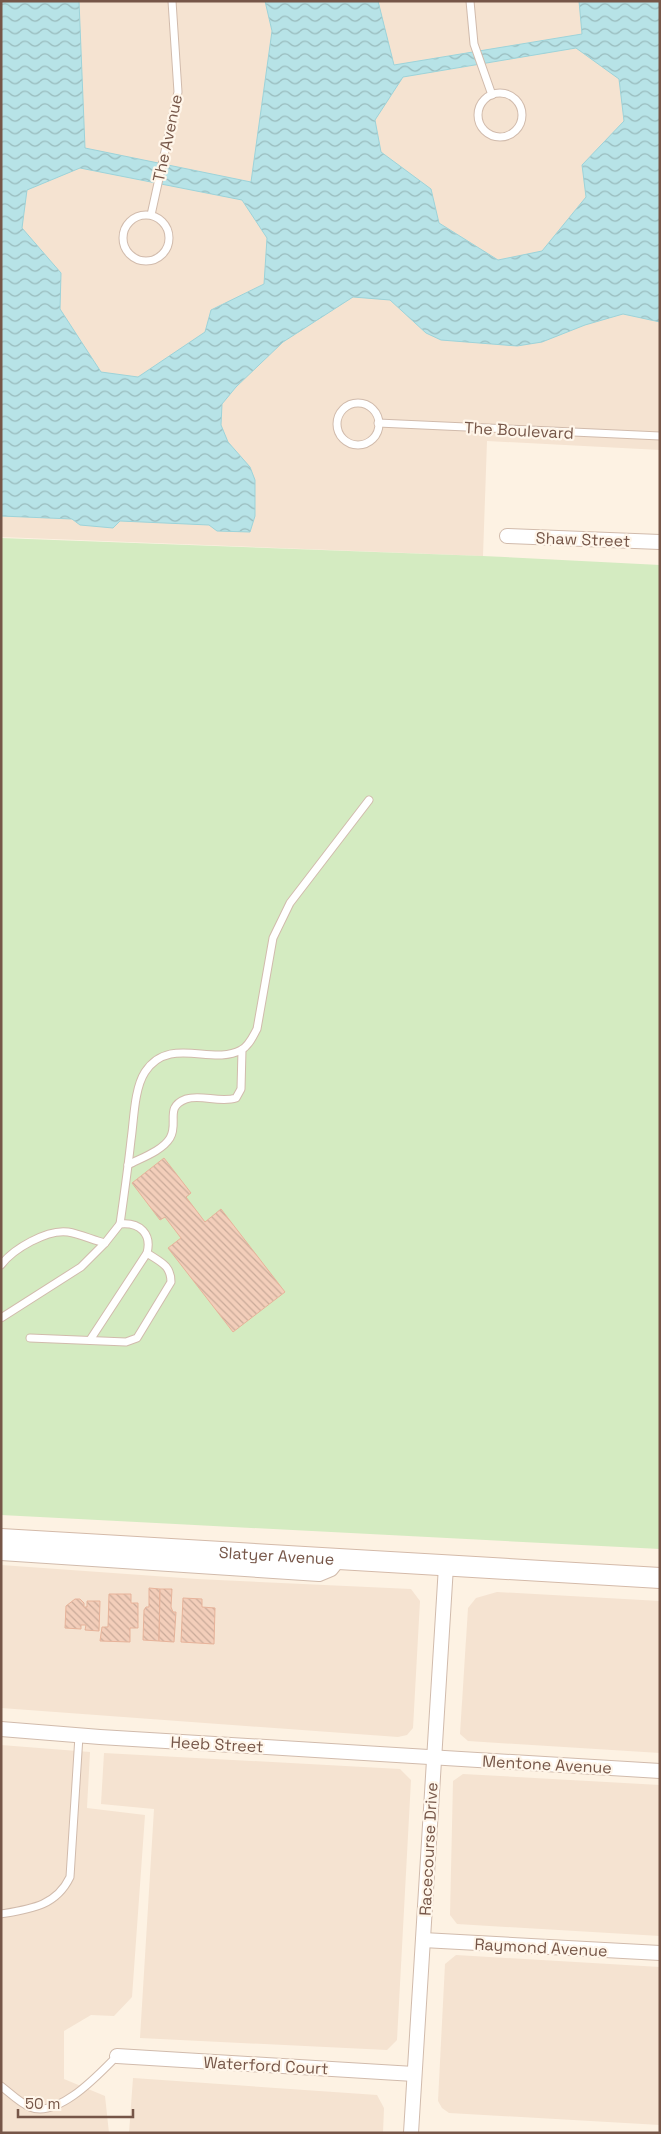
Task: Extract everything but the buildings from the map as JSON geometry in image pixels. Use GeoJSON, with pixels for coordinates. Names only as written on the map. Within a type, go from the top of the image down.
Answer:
{"type":"FeatureCollection","features":[{"type":"Feature","properties":{"kind":"main road","name":"Slatyer Avenue"},"geometry":{"type":"LineString","coordinates":[[1,1539],[660,1578]]}},
{"type":"Feature","properties":{"kind":"street","name":"Shaw Street"},"geometry":{"type":"LineString","coordinates":[[507,536],[660,542]]}},
{"type":"Feature","properties":{"kind":"street"},"geometry":{"type":"LineString","coordinates":[[1,1553],[320,1574],[331,1569],[339,1559]]}},
{"type":"Feature","properties":{"kind":"street","name":"Racecourse Drive"},"geometry":{"type":"LineString","coordinates":[[411,2133],[446,1566]]}},
{"type":"Feature","properties":{"kind":"street","name":"Slatyer Avenue"},"geometry":{"type":"LineString","coordinates":[[551,1572],[568,1582],[660,1587]]}},
{"type":"Feature","properties":{"kind":"street","name":"Heeb Street"},"geometry":{"type":"LineString","coordinates":[[1,1729],[79,1736],[434,1758]]}},
{"type":"Feature","properties":{"kind":"street","name":"Mentone Avenue"},"geometry":{"type":"LineString","coordinates":[[434,1758],[660,1771]]}},
{"type":"Feature","properties":{"kind":"street","name":"Raymond Avenue"},"geometry":{"type":"LineString","coordinates":[[423,1940],[660,1953]]}},
{"type":"Feature","properties":{"kind":"street","name":"Waterford Court"},"geometry":{"type":"LineString","coordinates":[[117,2056],[414,2074]]}},
{"type":"Feature","properties":{"kind":"lane","name":"The Avenue"},"geometry":{"type":"LineString","coordinates":[[151,215],[178,92],[172,1]]}},
{"type":"Feature","properties":{"kind":"lane"},"geometry":{"type":"LineString","coordinates":[[470,1],[474,44],[492,95]]}},
{"type":"Feature","properties":{"kind":"lane"},"geometry":{"type":"LineString","coordinates":[[508,94],[520,104],[522,119],[520,126],[509,136],[502,138],[492,136],[485,132],[480,124],[479,109],[482,102],[492,95],[508,94]]}},
{"type":"Feature","properties":{"kind":"lane"},"geometry":{"type":"LineString","coordinates":[[143,214],[151,215],[164,223],[170,238],[168,246],[158,258],[143,261],[136,259],[125,249],[122,234],[130,220],[143,214]]}},
{"type":"Feature","properties":{"kind":"lane"},"geometry":{"type":"LineString","coordinates":[[354,403],[369,406],[374,411],[378,423],[375,435],[370,440],[357,444],[343,438],[338,432],[337,425],[343,408],[354,403]]}},
{"type":"Feature","properties":{"kind":"lane","name":"The Boulevard"},"geometry":{"type":"LineString","coordinates":[[378,423],[660,436]]}},
{"type":"Feature","properties":{"kind":"lane"},"geometry":{"type":"LineString","coordinates":[[1,1318],[81,1267],[105,1243],[120,1224],[137,1095],[144,1072],[159,1058],[181,1052],[227,1054],[242,1050],[251,1040],[257,1029],[273,938],[290,904],[369,800]]}},
{"type":"Feature","properties":{"kind":"lane"},"geometry":{"type":"LineString","coordinates":[[128,1166],[163,1146],[171,1137],[173,1112],[177,1103],[188,1098],[226,1101],[236,1098],[241,1090],[242,1050]]}},
{"type":"Feature","properties":{"kind":"lane"},"geometry":{"type":"LineString","coordinates":[[90,1340],[147,1253],[150,1244],[147,1234],[140,1227],[120,1224]]}},
{"type":"Feature","properties":{"kind":"lane"},"geometry":{"type":"LineString","coordinates":[[1,1265],[8,1254],[47,1234],[67,1232],[105,1243]]}},
{"type":"Feature","properties":{"kind":"lane"},"geometry":{"type":"LineString","coordinates":[[30,1338],[126,1342],[137,1338],[171,1282],[172,1273],[167,1266],[147,1253]]}},
{"type":"Feature","properties":{"kind":"lane"},"geometry":{"type":"LineString","coordinates":[[3,1912],[40,1906],[64,1890],[70,1877],[79,1736]]}},
{"type":"Feature","properties":{"kind":"lane"},"geometry":{"type":"LineString","coordinates":[[1,2086],[29,2107],[50,2109],[62,2104],[100,2074],[117,2056]]}},
{"type":"Feature","properties":{"kind":"shaded area"},"geometry":{"type":"Polygon","coordinates":[[[1,1],[660,1],[660,450],[487,441],[483,556],[1,537],[1,1]]]}},
{"type":"Feature","properties":{"kind":"shaded area"},"geometry":{"type":"Polygon","coordinates":[[[1,1565],[197,1579],[411,1589],[420,1601],[413,1728],[407,1735],[398,1737],[1,1708],[1,1565]]]}},
{"type":"Feature","properties":{"kind":"shaded area"},"geometry":{"type":"Polygon","coordinates":[[[497,1592],[660,1601],[660,1753],[468,1741],[460,1734],[468,1608],[476,1598],[497,1592]]]}},
{"type":"Feature","properties":{"kind":"shaded area"},"geometry":{"type":"Polygon","coordinates":[[[1,1745],[90,1752],[87,1808],[145,1815],[132,1997],[114,2016],[91,2015],[64,2031],[64,2079],[105,2096],[109,2133],[1,2133],[1,1745]]]}},
{"type":"Feature","properties":{"kind":"shaded area"},"geometry":{"type":"Polygon","coordinates":[[[104,1753],[400,1769],[411,1780],[397,2040],[387,2050],[140,2038],[154,1809],[101,1804],[104,1753]]]}},
{"type":"Feature","properties":{"kind":"shaded area"},"geometry":{"type":"Polygon","coordinates":[[[463,1774],[660,1785],[660,1936],[457,1924],[450,1915],[453,1781],[463,1774]]]}},
{"type":"Feature","properties":{"kind":"shaded area"},"geometry":{"type":"Polygon","coordinates":[[[456,1955],[660,1967],[660,2125],[449,2113],[442,2108],[438,2101],[445,1964],[456,1955]]]}},
{"type":"Feature","properties":{"kind":"shaded area"},"geometry":{"type":"Polygon","coordinates":[[[133,2078],[377,2095],[384,2108],[383,2133],[129,2133],[133,2078]]]}},
{"type":"Feature","properties":{"kind":"green space"},"geometry":{"type":"Polygon","coordinates":[[[1,538],[483,556],[660,565],[660,1549],[1,1515],[1,538]]]}},
{"type":"Feature","properties":{"kind":"water"},"geometry":{"type":"Polygon","coordinates":[[[1,1],[79,1],[85,148],[251,182],[272,31],[265,1],[378,1],[394,65],[582,34],[579,1],[660,1],[660,322],[623,314],[585,325],[542,342],[517,346],[441,340],[426,333],[390,300],[353,297],[283,342],[236,387],[222,404],[221,425],[228,442],[250,467],[255,480],[255,516],[250,532],[217,531],[209,525],[120,521],[113,528],[80,525],[72,519],[1,516],[1,1]],[[576,48],[403,77],[375,120],[381,152],[431,189],[439,223],[498,260],[542,251],[586,197],[582,165],[624,121],[619,79],[576,48]],[[80,168],[27,190],[22,228],[61,273],[60,309],[101,372],[138,377],[205,332],[211,310],[264,284],[267,238],[242,200],[80,168]]]}}]}
